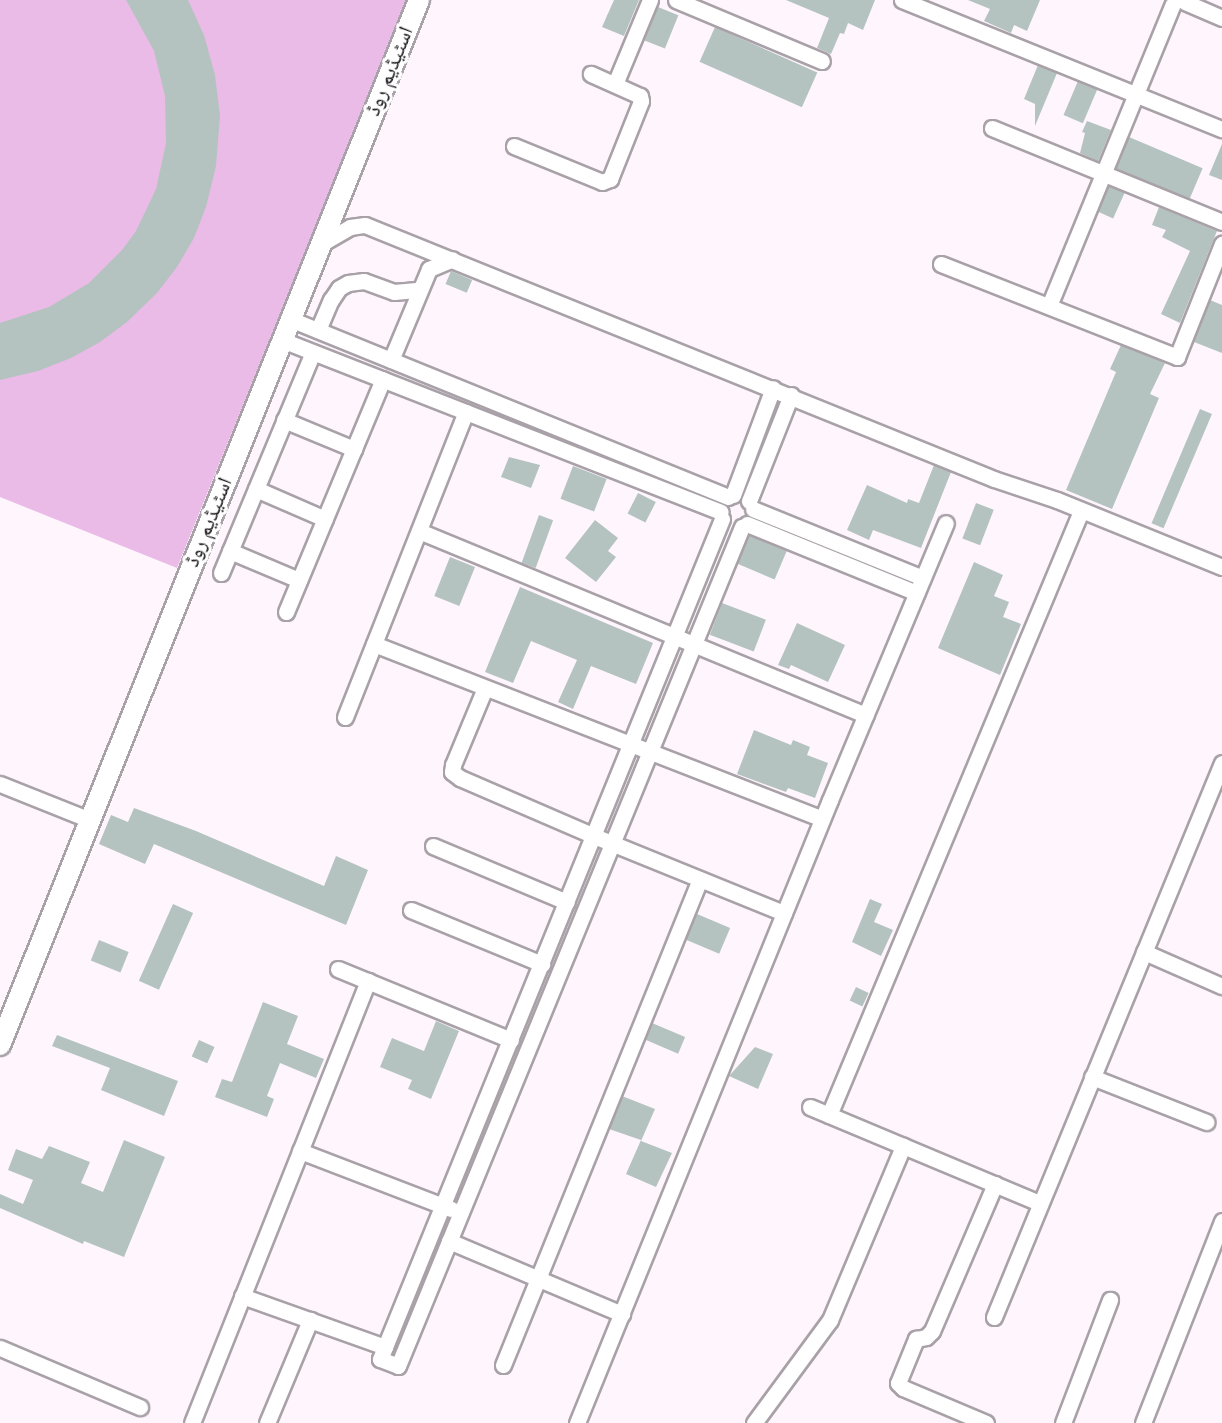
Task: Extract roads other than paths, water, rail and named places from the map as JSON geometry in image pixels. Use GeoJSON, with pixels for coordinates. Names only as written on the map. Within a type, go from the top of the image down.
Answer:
{"type":"FeatureCollection","features":[{"type":"Feature","properties":{"kind":"main road","name":"اسٹیڈیم روڈ"},"geometry":{"type":"LineString","coordinates":[[0,1045],[418,0]]}},
{"type":"Feature","properties":{"kind":"street"},"geometry":{"type":"LineString","coordinates":[[615,84],[650,0]]}},
{"type":"Feature","properties":{"kind":"street"},"geometry":{"type":"LineString","coordinates":[[676,0],[822,61]]}},
{"type":"Feature","properties":{"kind":"street"},"geometry":{"type":"LineString","coordinates":[[902,0],[1222,129]]}},
{"type":"Feature","properties":{"kind":"street"},"geometry":{"type":"LineString","coordinates":[[1049,306],[1136,94],[1179,2],[1222,18]]}},
{"type":"Feature","properties":{"kind":"street"},"geometry":{"type":"LineString","coordinates":[[514,146],[602,182],[610,179],[641,101],[640,96],[591,74]]}},
{"type":"Feature","properties":{"kind":"street"},"geometry":{"type":"LineString","coordinates":[[992,128],[1222,222]]}},
{"type":"Feature","properties":{"kind":"street"},"geometry":{"type":"LineString","coordinates":[[319,245],[350,226],[365,225],[1222,567]]}},
{"type":"Feature","properties":{"kind":"street"},"geometry":{"type":"LineString","coordinates":[[941,264],[1177,357],[1222,244]]}},
{"type":"Feature","properties":{"kind":"street"},"geometry":{"type":"LineString","coordinates":[[391,360],[429,269],[452,259]]}},
{"type":"Feature","properties":{"kind":"street"},"geometry":{"type":"LineString","coordinates":[[318,330],[331,300],[339,288],[348,283],[364,281],[394,292],[419,290]]}},
{"type":"Feature","properties":{"kind":"street"},"geometry":{"type":"LineString","coordinates":[[290,319],[730,496],[742,496],[751,505],[923,578]]}},
{"type":"Feature","properties":{"kind":"street"},"geometry":{"type":"LineString","coordinates":[[282,340],[721,516],[729,525],[744,525],[917,593]]}},
{"type":"Feature","properties":{"kind":"street"},"geometry":{"type":"LineString","coordinates":[[221,573],[313,352]]}},
{"type":"Feature","properties":{"kind":"street"},"geometry":{"type":"LineString","coordinates":[[286,612],[383,379]]}},
{"type":"Feature","properties":{"kind":"street"},"geometry":{"type":"LineString","coordinates":[[773,388],[730,496],[722,504],[721,516],[675,637],[380,1359],[398,1366],[611,843],[744,525],[791,395]]}},
{"type":"Feature","properties":{"kind":"street"},"geometry":{"type":"LineString","coordinates":[[345,717],[466,412]]}},
{"type":"Feature","properties":{"kind":"street"},"geometry":{"type":"LineString","coordinates":[[285,420],[354,449]]}},
{"type":"Feature","properties":{"kind":"street"},"geometry":{"type":"LineString","coordinates":[[256,489],[325,519]]}},
{"type":"Feature","properties":{"kind":"street"},"geometry":{"type":"LineString","coordinates":[[829,1115],[1081,511]]}},
{"type":"Feature","properties":{"kind":"street"},"geometry":{"type":"LineString","coordinates":[[577,1423],[822,819],[946,523]]}},
{"type":"Feature","properties":{"kind":"street"},"geometry":{"type":"LineString","coordinates":[[419,531],[866,715]]}},
{"type":"Feature","properties":{"kind":"street"},"geometry":{"type":"LineString","coordinates":[[230,551],[299,580]]}},
{"type":"Feature","properties":{"kind":"street"},"geometry":{"type":"LineString","coordinates":[[374,644],[822,819]]}},
{"type":"Feature","properties":{"kind":"street"},"geometry":{"type":"LineString","coordinates":[[485,688],[452,772],[460,778],[594,836],[784,913]]}},
{"type":"Feature","properties":{"kind":"street"},"geometry":{"type":"LineString","coordinates":[[994,1317],[1144,952],[1215,799],[1222,763]]}},
{"type":"Feature","properties":{"kind":"street"},"geometry":{"type":"LineString","coordinates":[[0,784],[90,820]]}},
{"type":"Feature","properties":{"kind":"street"},"geometry":{"type":"LineString","coordinates":[[432,846],[567,902]]}},
{"type":"Feature","properties":{"kind":"street"},"geometry":{"type":"LineString","coordinates":[[503,1365],[700,879]]}},
{"type":"Feature","properties":{"kind":"street"},"geometry":{"type":"LineString","coordinates":[[411,910],[542,964]]}},
{"type":"Feature","properties":{"kind":"street"},"geometry":{"type":"LineString","coordinates":[[1144,952],[1222,986]]}},
{"type":"Feature","properties":{"kind":"street"},"geometry":{"type":"LineString","coordinates":[[338,969],[511,1040]]}},
{"type":"Feature","properties":{"kind":"street"},"geometry":{"type":"LineString","coordinates":[[192,1423],[368,981]]}},
{"type":"Feature","properties":{"kind":"street"},"geometry":{"type":"LineString","coordinates":[[1092,1077],[1206,1122]]}},
{"type":"Feature","properties":{"kind":"street"},"geometry":{"type":"LineString","coordinates":[[810,1107],[1040,1203]]}},
{"type":"Feature","properties":{"kind":"street"},"geometry":{"type":"LineString","coordinates":[[754,1423],[830,1320],[903,1146]]}},
{"type":"Feature","properties":{"kind":"street"},"geometry":{"type":"LineString","coordinates":[[300,1151],[460,1213]]}},
{"type":"Feature","properties":{"kind":"street"},"geometry":{"type":"LineString","coordinates":[[986,1423],[903,1388],[898,1383],[916,1339],[932,1331],[995,1184]]}},
{"type":"Feature","properties":{"kind":"street"},"geometry":{"type":"LineString","coordinates":[[1143,1423],[1222,1221]]}},
{"type":"Feature","properties":{"kind":"street"},"geometry":{"type":"LineString","coordinates":[[449,1241],[622,1314]]}},
{"type":"Feature","properties":{"kind":"street"},"geometry":{"type":"LineString","coordinates":[[242,1296],[385,1347]]}},
{"type":"Feature","properties":{"kind":"street"},"geometry":{"type":"LineString","coordinates":[[1063,1423],[1110,1300]]}},
{"type":"Feature","properties":{"kind":"street"},"geometry":{"type":"LineString","coordinates":[[267,1423],[310,1320]]}},
{"type":"Feature","properties":{"kind":"street"},"geometry":{"type":"LineString","coordinates":[[0,1348],[140,1407]]}}]}
